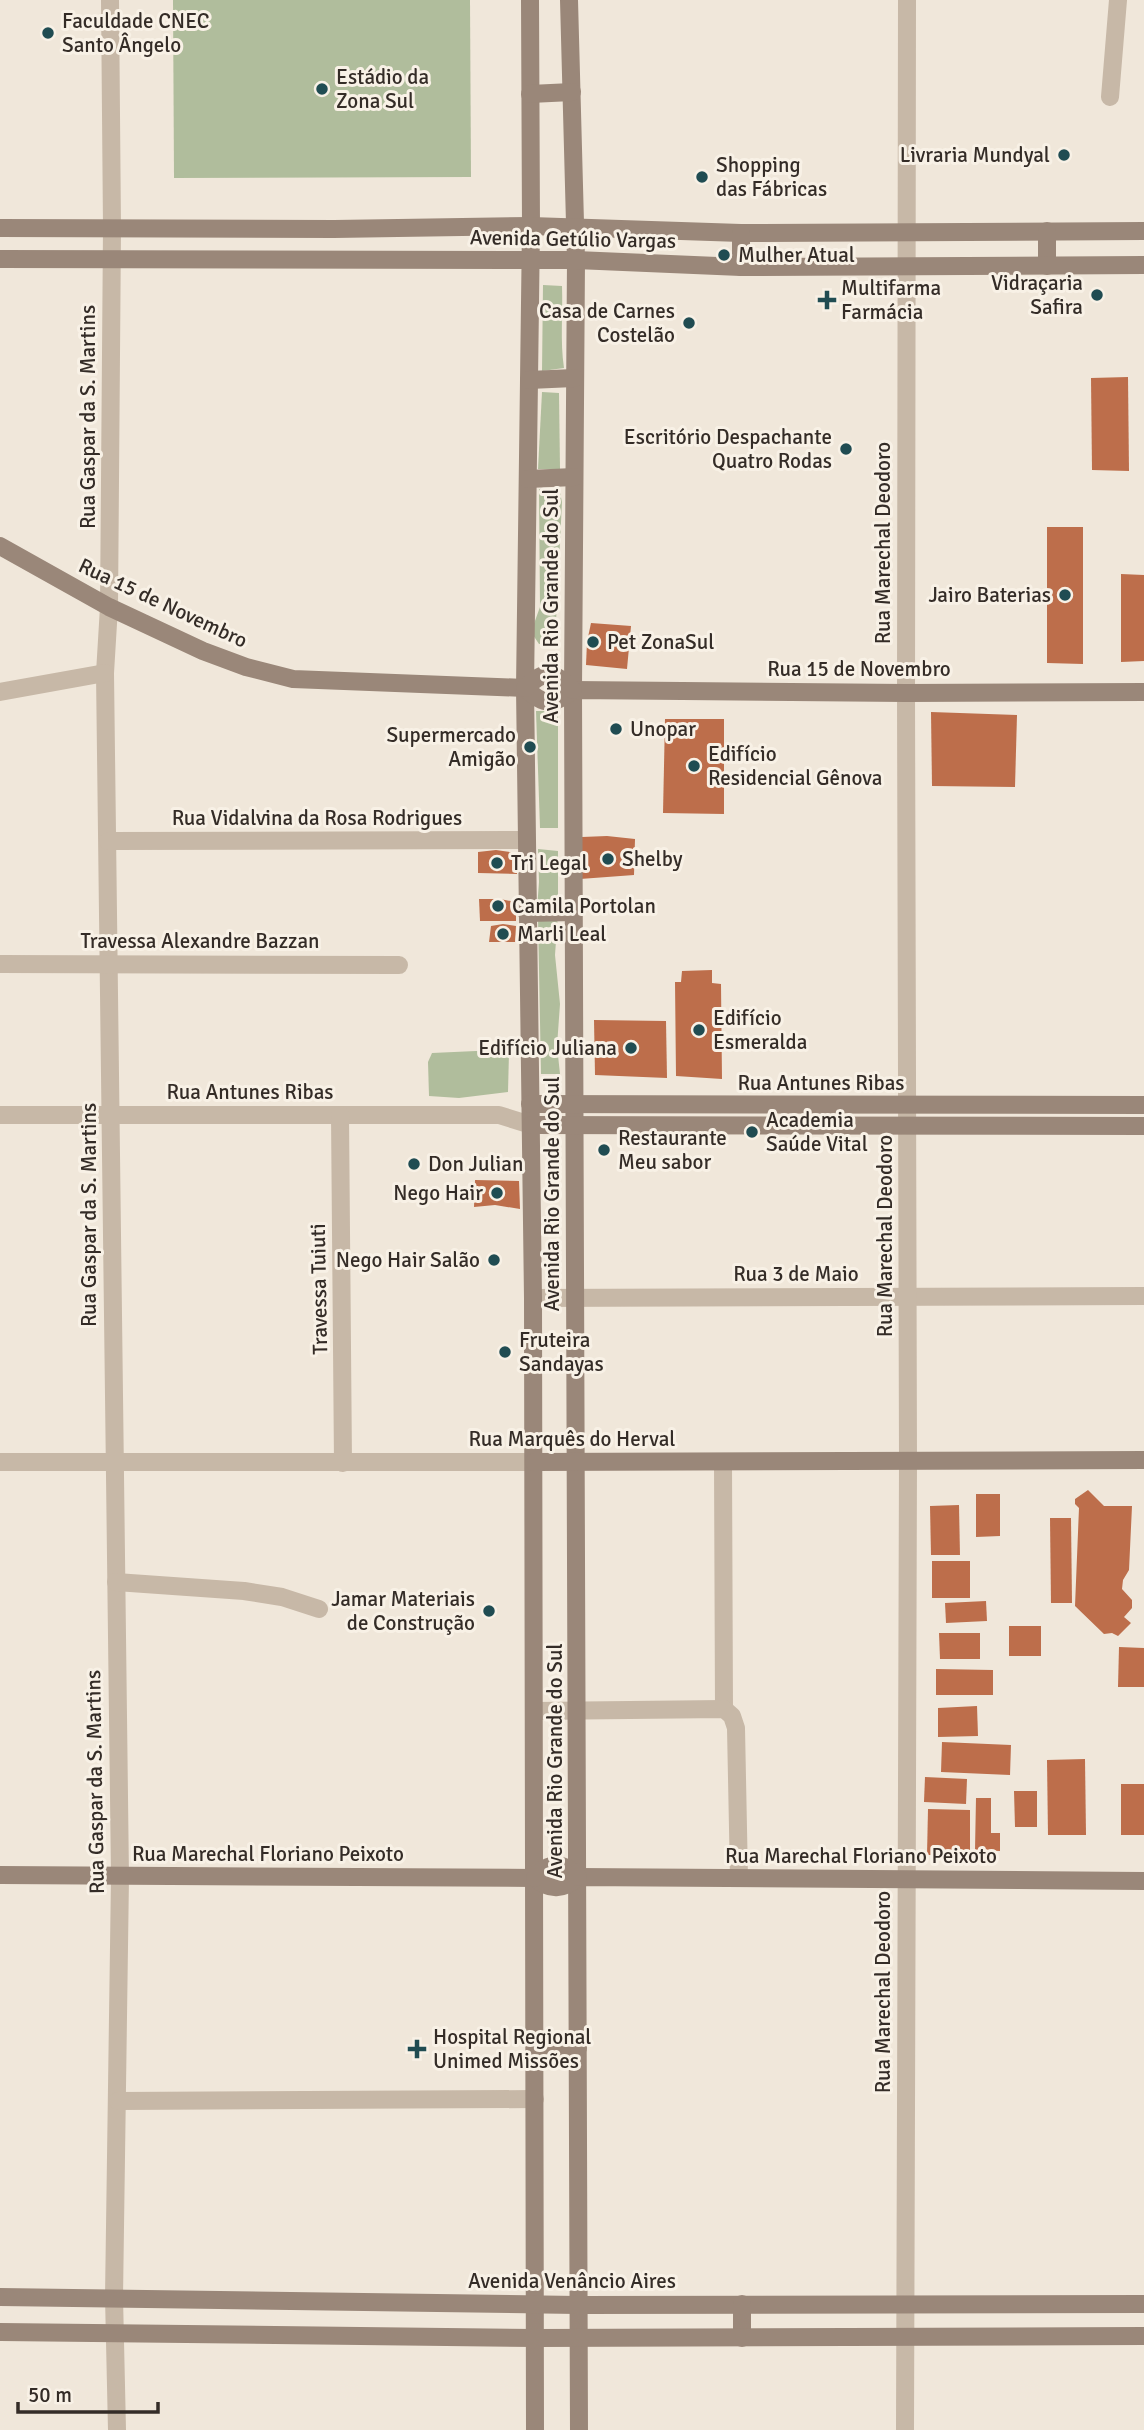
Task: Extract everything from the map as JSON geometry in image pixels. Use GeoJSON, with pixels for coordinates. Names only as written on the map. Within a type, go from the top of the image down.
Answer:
{"type":"FeatureCollection","features":[{"type":"Feature","properties":{"kind":"main road","name":"Avenida Rio Grande do Sul"},"geometry":{"type":"LineString","coordinates":[[530,0],[531,226],[525,840],[533,1297],[536,2430]]}},
{"type":"Feature","properties":{"kind":"main road","name":"Avenida Rio Grande do Sul"},"geometry":{"type":"LineString","coordinates":[[569,0],[576,260],[573,690],[579,2430]]}},
{"type":"Feature","properties":{"kind":"main road"},"geometry":{"type":"LineString","coordinates":[[530,94],[572,92]]}},
{"type":"Feature","properties":{"kind":"main road","name":"Avenida Getúlio Vargas"},"geometry":{"type":"LineString","coordinates":[[0,228],[334,229],[575,226],[741,233],[1144,231]]}},
{"type":"Feature","properties":{"kind":"main road"},"geometry":{"type":"LineString","coordinates":[[334,229],[334,258]]}},
{"type":"Feature","properties":{"kind":"main road"},"geometry":{"type":"LineString","coordinates":[[1047,232],[1047,266]]}},
{"type":"Feature","properties":{"kind":"main road"},"geometry":{"type":"LineString","coordinates":[[741,233],[741,267]]}},
{"type":"Feature","properties":{"kind":"main road","name":"Avenida Getúlio Vargas"},"geometry":{"type":"LineString","coordinates":[[0,259],[576,260],[741,267],[1144,265]]}},
{"type":"Feature","properties":{"kind":"main road"},"geometry":{"type":"LineString","coordinates":[[529,380],[574,378]]}},
{"type":"Feature","properties":{"kind":"main road"},"geometry":{"type":"LineString","coordinates":[[528,479],[574,477]]}},
{"type":"Feature","properties":{"kind":"main road","name":"Rua 15 de Novembro"},"geometry":{"type":"LineString","coordinates":[[0,546],[109,607],[203,651],[246,667],[293,679],[525,688],[536,698],[548,703],[560,700],[573,690],[1144,692]]}},
{"type":"Feature","properties":{"kind":"main road","name":"Rua 15 de Novembro"},"geometry":{"type":"LineString","coordinates":[[525,688],[537,676],[549,673],[560,677],[573,690]]}},
{"type":"Feature","properties":{"kind":"main road"},"geometry":{"type":"LineString","coordinates":[[527,913],[574,912]]}},
{"type":"Feature","properties":{"kind":"main road","name":"Rua Antunes Ribas"},"geometry":{"type":"LineString","coordinates":[[530,1104],[1144,1105]]}},
{"type":"Feature","properties":{"kind":"main road","name":"Rua Antunes Ribas"},"geometry":{"type":"LineString","coordinates":[[531,1125],[1144,1126]]}},
{"type":"Feature","properties":{"kind":"main road","name":"Rua Marquês do Herval"},"geometry":{"type":"LineString","coordinates":[[534,1462],[1144,1460]]}},
{"type":"Feature","properties":{"kind":"main road","name":"Rua Marechal Floriano Peixoto"},"geometry":{"type":"LineString","coordinates":[[0,1875],[536,1878],[542,1869],[555,1865],[566,1867],[578,1877],[1144,1881]]}},
{"type":"Feature","properties":{"kind":"main road"},"geometry":{"type":"LineString","coordinates":[[535,2048],[578,2048]]}},
{"type":"Feature","properties":{"kind":"main road","name":"Avenida Venâncio Aires"},"geometry":{"type":"LineString","coordinates":[[0,2297],[535,2305],[1144,2304]]}},
{"type":"Feature","properties":{"kind":"main road"},"geometry":{"type":"LineString","coordinates":[[742,2304],[742,2338]]}},
{"type":"Feature","properties":{"kind":"main road"},"geometry":{"type":"LineString","coordinates":[[1103,2304],[1104,2336]]}},
{"type":"Feature","properties":{"kind":"main road"},"geometry":{"type":"LineString","coordinates":[[0,2332],[535,2338],[1144,2336]]}},
{"type":"Feature","properties":{"kind":"street","name":"Rua Gaspar da S. Martins"},"geometry":{"type":"LineString","coordinates":[[110,0],[112,258],[109,607],[105,673],[120,1877],[114,2297],[117,2430]]}},
{"type":"Feature","properties":{"kind":"street","name":"Rua Marechal Deodoro"},"geometry":{"type":"LineString","coordinates":[[905,2430],[908,1461],[905,267],[907,0]]}},
{"type":"Feature","properties":{"kind":"street"},"geometry":{"type":"LineString","coordinates":[[1110,97],[1118,0]]}},
{"type":"Feature","properties":{"kind":"street"},"geometry":{"type":"LineString","coordinates":[[0,692],[105,673]]}},
{"type":"Feature","properties":{"kind":"street","name":"Rua Vidalvina da Rosa Rodrigues"},"geometry":{"type":"LineString","coordinates":[[108,841],[525,840]]}},
{"type":"Feature","properties":{"kind":"street","name":"Travessa Alexandre Bazzan"},"geometry":{"type":"LineString","coordinates":[[0,964],[399,965]]}},
{"type":"Feature","properties":{"kind":"street","name":"Rua Antunes Ribas"},"geometry":{"type":"LineString","coordinates":[[499,1115],[530,1104]]}},
{"type":"Feature","properties":{"kind":"street","name":"Rua Antunes Ribas"},"geometry":{"type":"LineString","coordinates":[[0,1115],[499,1115],[531,1125]]}},
{"type":"Feature","properties":{"kind":"street","name":"Travessa Tuiuti"},"geometry":{"type":"LineString","coordinates":[[340,1115],[343,1463]]}},
{"type":"Feature","properties":{"kind":"street","name":"Rua 3 de Maio"},"geometry":{"type":"LineString","coordinates":[[533,1297],[1144,1296]]}},
{"type":"Feature","properties":{"kind":"street","name":"Rua Marquês do Herval"},"geometry":{"type":"LineString","coordinates":[[0,1462],[534,1462]]}},
{"type":"Feature","properties":{"kind":"street"},"geometry":{"type":"LineString","coordinates":[[723,1462],[724,1709]]}},
{"type":"Feature","properties":{"kind":"street"},"geometry":{"type":"LineString","coordinates":[[116,1582],[244,1591],[282,1597],[319,1609]]}},
{"type":"Feature","properties":{"kind":"street"},"geometry":{"type":"LineString","coordinates":[[535,1711],[724,1709],[732,1716],[736,1728],[739,1878]]}},
{"type":"Feature","properties":{"kind":"street"},"geometry":{"type":"LineString","coordinates":[[118,2101],[535,2099]]}},
{"type":"Feature","properties":{"kind":"green space","name":"Estádio da Zona Sul"},"geometry":{"type":"Polygon","coordinates":[[[173,0],[470,0],[471,177],[174,178],[173,0]]]}},
{"type":"Feature","properties":{"kind":"green space"},"geometry":{"type":"Polygon","coordinates":[[[543,285],[562,286],[564,368],[542,371],[543,285]]]}},
{"type":"Feature","properties":{"kind":"green space"},"geometry":{"type":"Polygon","coordinates":[[[542,392],[559,393],[560,469],[538,469],[542,392]]]}},
{"type":"Feature","properties":{"kind":"green space"},"geometry":{"type":"Polygon","coordinates":[[[559,488],[562,502],[556,622],[559,643],[539,644],[531,632],[540,607],[539,489],[559,488]]]}},
{"type":"Feature","properties":{"kind":"green space"},"geometry":{"type":"Polygon","coordinates":[[[536,711],[558,711],[558,828],[540,828],[536,711]]]}},
{"type":"Feature","properties":{"kind":"green space"},"geometry":{"type":"Polygon","coordinates":[[[538,849],[558,851],[558,910],[537,909],[538,849]]]}},
{"type":"Feature","properties":{"kind":"green space"},"geometry":{"type":"Polygon","coordinates":[[[558,913],[555,955],[560,1004],[557,1046],[560,1074],[541,1074],[538,917],[558,913]]]}},
{"type":"Feature","properties":{"kind":"green space"},"geometry":{"type":"Polygon","coordinates":[[[509,1052],[508,1092],[459,1098],[429,1096],[428,1062],[432,1053],[509,1052]]]}},
{"type":"Feature","properties":{"kind":"building"},"geometry":{"type":"Polygon","coordinates":[[[1128,377],[1129,471],[1092,470],[1091,378],[1128,377]]]}},
{"type":"Feature","properties":{"kind":"building","name":"Jairo Baterias"},"geometry":{"type":"Polygon","coordinates":[[[1047,527],[1083,527],[1083,664],[1047,663],[1047,527]]]}},
{"type":"Feature","properties":{"kind":"building"},"geometry":{"type":"Polygon","coordinates":[[[1121,574],[1144,575],[1144,661],[1121,662],[1121,574]]]}},
{"type":"Feature","properties":{"kind":"building"},"geometry":{"type":"Polygon","coordinates":[[[591,623],[631,626],[627,669],[586,665],[591,623]]]}},
{"type":"Feature","properties":{"kind":"building"},"geometry":{"type":"Polygon","coordinates":[[[931,712],[1017,715],[1015,787],[932,786],[931,712]]]}},
{"type":"Feature","properties":{"kind":"building","name":"Edifício Residencial Gênova"},"geometry":{"type":"Polygon","coordinates":[[[665,719],[724,719],[724,814],[663,813],[665,719]]]}},
{"type":"Feature","properties":{"kind":"building","name":"Shelby"},"geometry":{"type":"Polygon","coordinates":[[[582,837],[635,839],[634,875],[580,879],[582,837]]]}},
{"type":"Feature","properties":{"kind":"building","name":"Tri Legal"},"geometry":{"type":"Polygon","coordinates":[[[496,850],[516,853],[517,874],[478,873],[478,852],[496,850]]]}},
{"type":"Feature","properties":{"kind":"building","name":"Camila Portolan"},"geometry":{"type":"Polygon","coordinates":[[[479,899],[516,902],[516,921],[480,921],[479,899]]]}},
{"type":"Feature","properties":{"kind":"building","name":"Marli Leal"},"geometry":{"type":"Polygon","coordinates":[[[491,926],[516,926],[515,942],[489,942],[491,926]]]}},
{"type":"Feature","properties":{"kind":"building","name":"Edifício Esmeralda"},"geometry":{"type":"Polygon","coordinates":[[[712,970],[712,983],[721,984],[722,1079],[676,1076],[675,982],[681,982],[682,971],[712,970]]]}},
{"type":"Feature","properties":{"kind":"building","name":"Edifício Juliana"},"geometry":{"type":"Polygon","coordinates":[[[594,1020],[666,1021],[667,1078],[595,1075],[594,1020]]]}},
{"type":"Feature","properties":{"kind":"building","name":"Nego Hair"},"geometry":{"type":"Polygon","coordinates":[[[475,1180],[519,1181],[520,1209],[495,1205],[474,1207],[475,1180]]]}},
{"type":"Feature","properties":{"kind":"building"},"geometry":{"type":"Polygon","coordinates":[[[1088,1490],[1104,1506],[1132,1506],[1129,1570],[1123,1580],[1122,1589],[1132,1600],[1132,1608],[1124,1617],[1131,1623],[1118,1636],[1112,1633],[1104,1634],[1075,1606],[1079,1508],[1075,1499],[1088,1490]]]}},
{"type":"Feature","properties":{"kind":"building"},"geometry":{"type":"Polygon","coordinates":[[[976,1494],[1000,1494],[1000,1536],[976,1537],[976,1494]]]}},
{"type":"Feature","properties":{"kind":"building"},"geometry":{"type":"Polygon","coordinates":[[[959,1505],[960,1555],[931,1555],[930,1506],[959,1505]]]}},
{"type":"Feature","properties":{"kind":"building"},"geometry":{"type":"Polygon","coordinates":[[[1050,1518],[1071,1518],[1072,1603],[1051,1603],[1050,1518]]]}},
{"type":"Feature","properties":{"kind":"building"},"geometry":{"type":"Polygon","coordinates":[[[932,1561],[970,1561],[970,1598],[932,1598],[932,1561]]]}},
{"type":"Feature","properties":{"kind":"building"},"geometry":{"type":"Polygon","coordinates":[[[986,1601],[987,1621],[946,1623],[945,1603],[986,1601]]]}},
{"type":"Feature","properties":{"kind":"building"},"geometry":{"type":"Polygon","coordinates":[[[1009,1626],[1041,1626],[1041,1656],[1009,1656],[1009,1626]]]}},
{"type":"Feature","properties":{"kind":"building"},"geometry":{"type":"Polygon","coordinates":[[[939,1633],[980,1633],[980,1659],[940,1659],[939,1633]]]}},
{"type":"Feature","properties":{"kind":"building"},"geometry":{"type":"Polygon","coordinates":[[[1119,1647],[1144,1648],[1144,1687],[1118,1687],[1119,1647]]]}},
{"type":"Feature","properties":{"kind":"building"},"geometry":{"type":"Polygon","coordinates":[[[936,1669],[993,1670],[993,1695],[936,1695],[936,1669]]]}},
{"type":"Feature","properties":{"kind":"building"},"geometry":{"type":"Polygon","coordinates":[[[977,1706],[978,1736],[938,1737],[938,1708],[977,1706]]]}},
{"type":"Feature","properties":{"kind":"building"},"geometry":{"type":"Polygon","coordinates":[[[942,1742],[1011,1745],[1010,1775],[941,1772],[942,1742]]]}},
{"type":"Feature","properties":{"kind":"building"},"geometry":{"type":"Polygon","coordinates":[[[1085,1759],[1086,1835],[1048,1835],[1047,1760],[1085,1759]]]}},
{"type":"Feature","properties":{"kind":"building"},"geometry":{"type":"Polygon","coordinates":[[[925,1777],[967,1779],[966,1804],[924,1802],[925,1777]]]}},
{"type":"Feature","properties":{"kind":"building"},"geometry":{"type":"Polygon","coordinates":[[[1121,1784],[1144,1784],[1144,1835],[1121,1835],[1121,1784]]]}},
{"type":"Feature","properties":{"kind":"building"},"geometry":{"type":"Polygon","coordinates":[[[1014,1791],[1037,1791],[1037,1827],[1015,1827],[1014,1791]]]}},
{"type":"Feature","properties":{"kind":"building"},"geometry":{"type":"Polygon","coordinates":[[[976,1798],[991,1798],[991,1833],[1000,1833],[1000,1851],[975,1850],[976,1798]]]}},
{"type":"Feature","properties":{"kind":"building"},"geometry":{"type":"Polygon","coordinates":[[[928,1809],[970,1810],[970,1855],[927,1855],[928,1809]]]}},
{"type":"Feature","properties":{"kind":"place","name":"Faculdade CNEC Santo Ângelo"},"geometry":{"type":"Point","coordinates":[48,33]}},
{"type":"Feature","properties":{"kind":"place","name":"Estádio da Zona Sul"},"geometry":{"type":"Point","coordinates":[322,89]}},
{"type":"Feature","properties":{"kind":"place","name":"Livraria Mundyal"},"geometry":{"type":"Point","coordinates":[1064,155]}},
{"type":"Feature","properties":{"kind":"place","name":"Shopping das Fábricas"},"geometry":{"type":"Point","coordinates":[702,177]}},
{"type":"Feature","properties":{"kind":"place","name":"Mulher Atual"},"geometry":{"type":"Point","coordinates":[724,255]}},
{"type":"Feature","properties":{"kind":"place","name":"Vidraçaria Safira"},"geometry":{"type":"Point","coordinates":[1097,295]}},
{"type":"Feature","properties":{"kind":"place","name":"Multifarma Farmácia"},"geometry":{"type":"Point","coordinates":[827,300]}},
{"type":"Feature","properties":{"kind":"place","name":"Casa de Carnes Costelão"},"geometry":{"type":"Point","coordinates":[689,323]}},
{"type":"Feature","properties":{"kind":"place","name":"Escritório Despachante Quatro Rodas"},"geometry":{"type":"Point","coordinates":[846,449]}},
{"type":"Feature","properties":{"kind":"place","name":"Jairo Baterias"},"geometry":{"type":"Point","coordinates":[1065,595]}},
{"type":"Feature","properties":{"kind":"place","name":"Pet ZonaSul"},"geometry":{"type":"Point","coordinates":[593,642]}},
{"type":"Feature","properties":{"kind":"place","name":"Unopar"},"geometry":{"type":"Point","coordinates":[616,729]}},
{"type":"Feature","properties":{"kind":"place","name":"Supermercado Amigão"},"geometry":{"type":"Point","coordinates":[530,747]}},
{"type":"Feature","properties":{"kind":"place","name":"Edifício Residencial Gênova"},"geometry":{"type":"Point","coordinates":[694,766]}},
{"type":"Feature","properties":{"kind":"place","name":"Shelby"},"geometry":{"type":"Point","coordinates":[608,859]}},
{"type":"Feature","properties":{"kind":"place","name":"Tri Legal"},"geometry":{"type":"Point","coordinates":[497,863]}},
{"type":"Feature","properties":{"kind":"place","name":"Camila Portolan"},"geometry":{"type":"Point","coordinates":[498,906]}},
{"type":"Feature","properties":{"kind":"place","name":"Marli Leal"},"geometry":{"type":"Point","coordinates":[503,934]}},
{"type":"Feature","properties":{"kind":"place","name":"Edifício Esmeralda"},"geometry":{"type":"Point","coordinates":[699,1030]}},
{"type":"Feature","properties":{"kind":"place","name":"Edifício Juliana"},"geometry":{"type":"Point","coordinates":[631,1048]}},
{"type":"Feature","properties":{"kind":"place","name":"Academia Saúde Vital"},"geometry":{"type":"Point","coordinates":[752,1132]}},
{"type":"Feature","properties":{"kind":"place","name":"Restaurante Meu sabor"},"geometry":{"type":"Point","coordinates":[604,1150]}},
{"type":"Feature","properties":{"kind":"place","name":"Don Julian"},"geometry":{"type":"Point","coordinates":[414,1164]}},
{"type":"Feature","properties":{"kind":"place","name":"Nego Hair"},"geometry":{"type":"Point","coordinates":[497,1193]}},
{"type":"Feature","properties":{"kind":"place","name":"Nego Hair Salão"},"geometry":{"type":"Point","coordinates":[494,1260]}},
{"type":"Feature","properties":{"kind":"place","name":"Fruteira Sandayas"},"geometry":{"type":"Point","coordinates":[505,1352]}},
{"type":"Feature","properties":{"kind":"place","name":"Jamar Materiais de Construção"},"geometry":{"type":"Point","coordinates":[489,1611]}},
{"type":"Feature","properties":{"kind":"place","name":"Hospital Regional Unimed Missões"},"geometry":{"type":"Point","coordinates":[417,2049]}}]}
